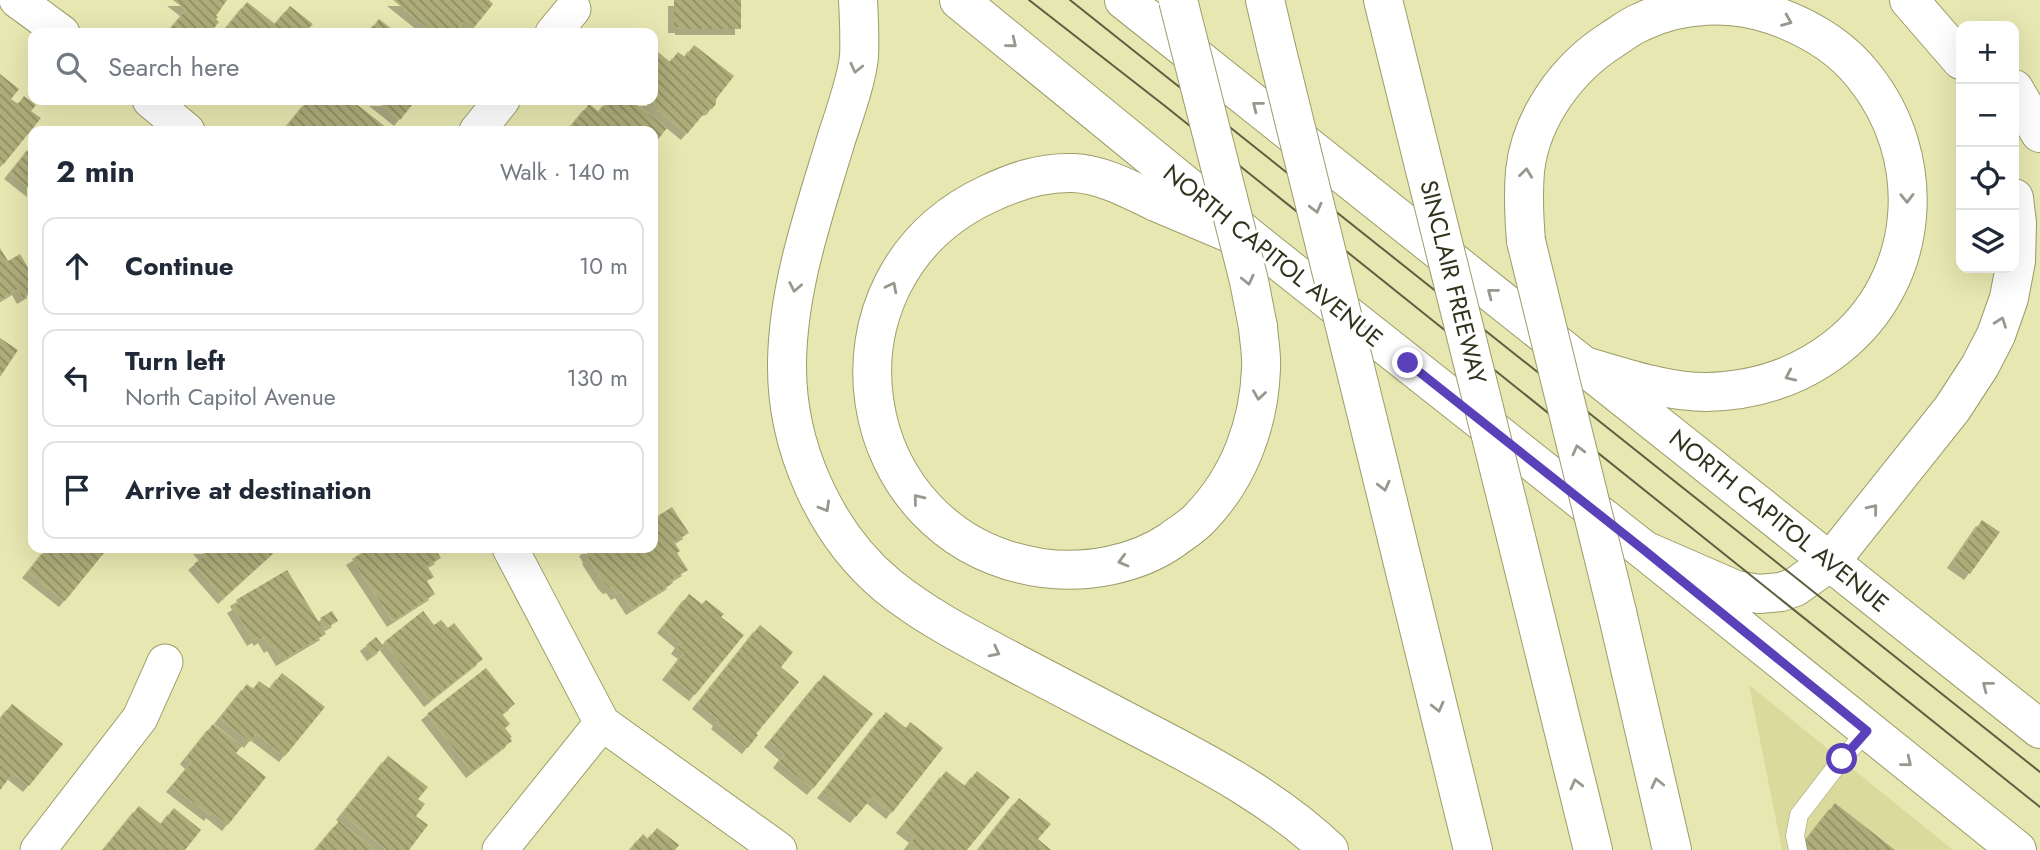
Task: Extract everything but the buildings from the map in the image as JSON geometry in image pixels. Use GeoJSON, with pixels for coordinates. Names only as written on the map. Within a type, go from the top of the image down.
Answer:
{"type":"FeatureCollection","features":[{"type":"Feature","properties":{"kind":"main road"},"geometry":{"type":"LineString","coordinates":[[858,0],[859,60],[800,260],[789,327],[789,398],[804,463],[818,496],[837,530],[859,558],[888,586],[925,612],[971,640],[1198,758],[1289,816],[1329,850]]}},
{"type":"Feature","properties":{"kind":"main road","name":"NORTH CAPITOL AVENUE"},"geometry":{"type":"LineString","coordinates":[[959,0],[1259,246],[1644,550],[2017,850]]}},
{"type":"Feature","properties":{"kind":"main road","name":"NORTH CAPITOL AVENUE"},"geometry":{"type":"LineString","coordinates":[[1124,0],[2040,729]]}},
{"type":"Feature","properties":{"kind":"main road"},"geometry":{"type":"LineString","coordinates":[[1178,0],[1249,281],[1258,327],[1262,365],[1259,394],[1253,428],[1240,461],[1221,494],[1198,521],[1168,543],[1136,558],[1098,568],[1059,570],[1022,565],[988,553],[956,535],[929,512],[904,481],[888,452],[877,415],[871,379],[874,338],[883,304],[899,272],[920,243],[944,219],[1004,186],[1034,176],[1075,173],[1111,182],[1259,246]]}},
{"type":"Feature","properties":{"kind":"main road"},"geometry":{"type":"LineString","coordinates":[[1265,0],[1473,850]]}},
{"type":"Feature","properties":{"kind":"main road","name":"SINCLAIR FREEWAY"},"geometry":{"type":"LineString","coordinates":[[1383,0],[1593,850]]}},
{"type":"Feature","properties":{"kind":"main road"},"geometry":{"type":"LineString","coordinates":[[1909,0],[1956,54]]}},
{"type":"Feature","properties":{"kind":"main road"},"geometry":{"type":"LineString","coordinates":[[1938,0],[1961,21]]}},
{"type":"Feature","properties":{"kind":"main road"},"geometry":{"type":"LineString","coordinates":[[1584,366],[1664,388],[1705,392],[1747,388],[1785,379],[1820,360],[1851,336],[1876,307],[1893,276],[1904,241],[1908,206],[1906,169],[1898,136],[1884,104],[1862,73],[1830,44],[1794,23],[1755,9],[1717,5],[1680,9],[1641,22],[1606,43],[1576,68],[1551,99],[1535,133],[1525,168],[1523,205],[1526,241],[1672,850]]}},
{"type":"Feature","properties":{"kind":"main road"},"geometry":{"type":"LineString","coordinates":[[2019,97],[2040,133]]}},
{"type":"Feature","properties":{"kind":"main road"},"geometry":{"type":"LineString","coordinates":[[1644,550],[1735,590],[1759,594],[1781,592],[1795,587],[1830,562],[1952,409],[1991,346],[2010,298],[2016,261],[2015,210]]}},
{"type":"Feature","properties":{"kind":"street"},"geometry":{"type":"LineString","coordinates":[[18,0],[55,28]]}},
{"type":"Feature","properties":{"kind":"street"},"geometry":{"type":"LineString","coordinates":[[156,105],[181,126]]}},
{"type":"Feature","properties":{"kind":"street"},"geometry":{"type":"LineString","coordinates":[[481,126],[498,105]]}},
{"type":"Feature","properties":{"kind":"street"},"geometry":{"type":"LineString","coordinates":[[513,553],[602,723],[779,850]]}},
{"type":"Feature","properties":{"kind":"street"},"geometry":{"type":"LineString","coordinates":[[38,850],[140,718],[165,662]]}},
{"type":"Feature","properties":{"kind":"street"},"geometry":{"type":"LineString","coordinates":[[500,850],[602,723]]}},
{"type":"Feature","properties":{"kind":"lane"},"geometry":{"type":"LineString","coordinates":[[1798,850],[1795,836],[1799,816],[1867,731]]}},
{"type":"Feature","properties":{"kind":"shaded area"},"geometry":{"type":"Polygon","coordinates":[[[1749,685],[1953,850],[1782,850],[1749,685]]]}},
{"type":"Feature","properties":{"kind":"tram line"},"geometry":{"type":"LineString","coordinates":[[1029,0],[2040,807]]}},
{"type":"Feature","properties":{"kind":"tram line"},"geometry":{"type":"LineString","coordinates":[[1070,0],[2040,772]]}},
{"type":"Feature","properties":{"kind":"route"},"geometry":{"type":"LineString","coordinates":[[1408,363],[1867,731],[1842,759]]}}]}
